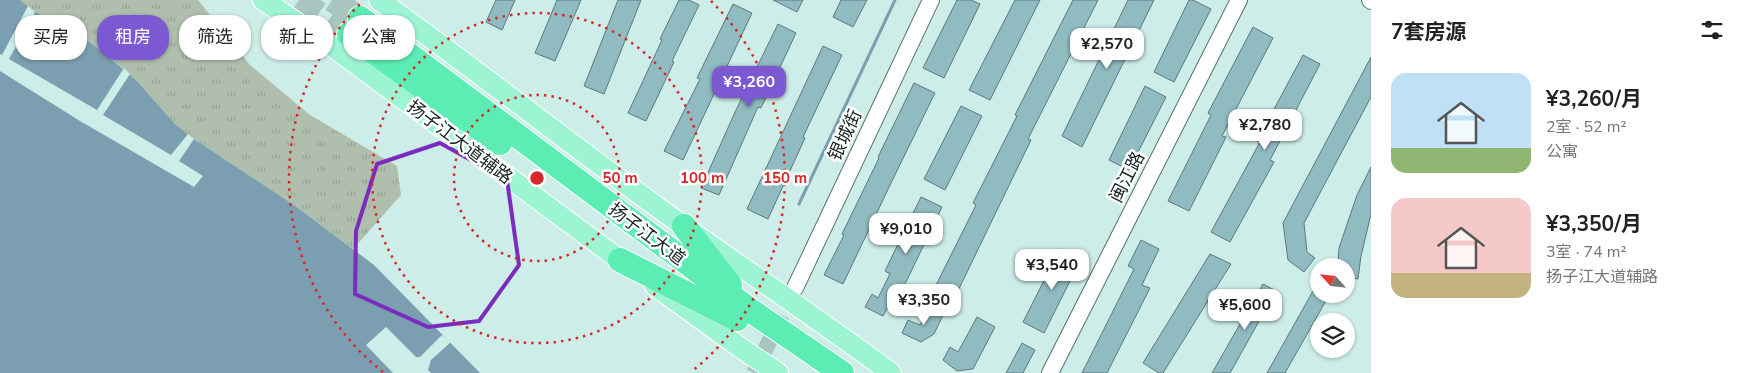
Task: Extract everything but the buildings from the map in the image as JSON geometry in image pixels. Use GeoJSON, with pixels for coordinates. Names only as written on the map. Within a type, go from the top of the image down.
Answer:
{"type":"FeatureCollection","features":[{"type":"Feature","properties":{"kind":"highway","name":"扬子江大道"},"geometry":{"type":"LineString","coordinates":[[401,60],[743,314],[815,373]]}},
{"type":"Feature","properties":{"kind":"highway"},"geometry":{"type":"LineString","coordinates":[[684,226],[743,314]]}},
{"type":"Feature","properties":{"kind":"highway"},"geometry":{"type":"LineString","coordinates":[[620,260],[743,314]]}},
{"type":"Feature","properties":{"kind":"highway","name":"扬子江大道"},"geometry":{"type":"LineString","coordinates":[[743,314],[842,373]]}},
{"type":"Feature","properties":{"kind":"main road","name":"扬子江大道辅路"},"geometry":{"type":"LineString","coordinates":[[263,0],[329,44],[620,260],[778,373]]}},
{"type":"Feature","properties":{"kind":"main road"},"geometry":{"type":"LineString","coordinates":[[379,0],[684,226],[831,328],[891,373]]}},
{"type":"Feature","properties":{"kind":"street","name":"银城街"},"geometry":{"type":"LineString","coordinates":[[795,288],[931,0]]}},
{"type":"Feature","properties":{"kind":"street","name":"闽江路"},"geometry":{"type":"LineString","coordinates":[[1050,373],[1239,0]]}},
{"type":"Feature","properties":{"kind":"highlighted area"},"geometry":{"type":"Polygon","coordinates":[[[440,143],[507,180],[519,265],[479,321],[428,327],[355,294],[356,231],[377,164],[440,143]]]}},
{"type":"Feature","properties":{"kind":"green space"},"geometry":{"type":"Polygon","coordinates":[[[20,0],[198,0],[210,15],[179,15],[179,60],[246,60],[310,115],[397,166],[401,195],[353,249],[294,205],[194,139],[175,124],[137,81],[113,60],[169,60],[169,15],[97,15],[97,47],[87,40],[87,15],[41,15],[20,0]]]}},
{"type":"Feature","properties":{"kind":"water"},"geometry":{"type":"Polygon","coordinates":[[[0,0],[20,0],[41,15],[15,15],[15,60],[87,60],[87,40],[97,47],[97,60],[112,60],[137,81],[175,124],[194,139],[294,205],[374,265],[480,373],[0,373],[0,0]]]}},
{"type":"Feature","properties":{"kind":"pier"},"geometry":{"type":"Polygon","coordinates":[[[28,6],[35,12],[33,15],[23,15],[28,6]]]}},
{"type":"Feature","properties":{"kind":"pier"},"geometry":{"type":"Polygon","coordinates":[[[15,30],[15,48],[9,59],[97,110],[124,68],[130,74],[103,115],[171,155],[188,134],[194,139],[179,161],[203,176],[194,187],[80,121],[0,71],[0,54],[2,55],[15,30]]]}},
{"type":"Feature","properties":{"kind":"pier"},"geometry":{"type":"Polygon","coordinates":[[[386,327],[416,357],[420,357],[442,335],[451,342],[431,360],[428,370],[431,373],[393,373],[366,345],[386,327]]]}},
{"type":"Feature","properties":{"kind":"waterway"},"geometry":{"type":"LineString","coordinates":[[799,204],[895,0]]}},
{"type":"Feature","properties":{"kind":"tunnel"},"geometry":{"type":"LineString","coordinates":[[299,0],[343,30]]}},
{"type":"Feature","properties":{"kind":"tunnel"},"geometry":{"type":"LineString","coordinates":[[332,0],[355,15]]}},
{"type":"Feature","properties":{"kind":"tunnel"},"geometry":{"type":"LineString","coordinates":[[754,373],[794,290]]}}]}
